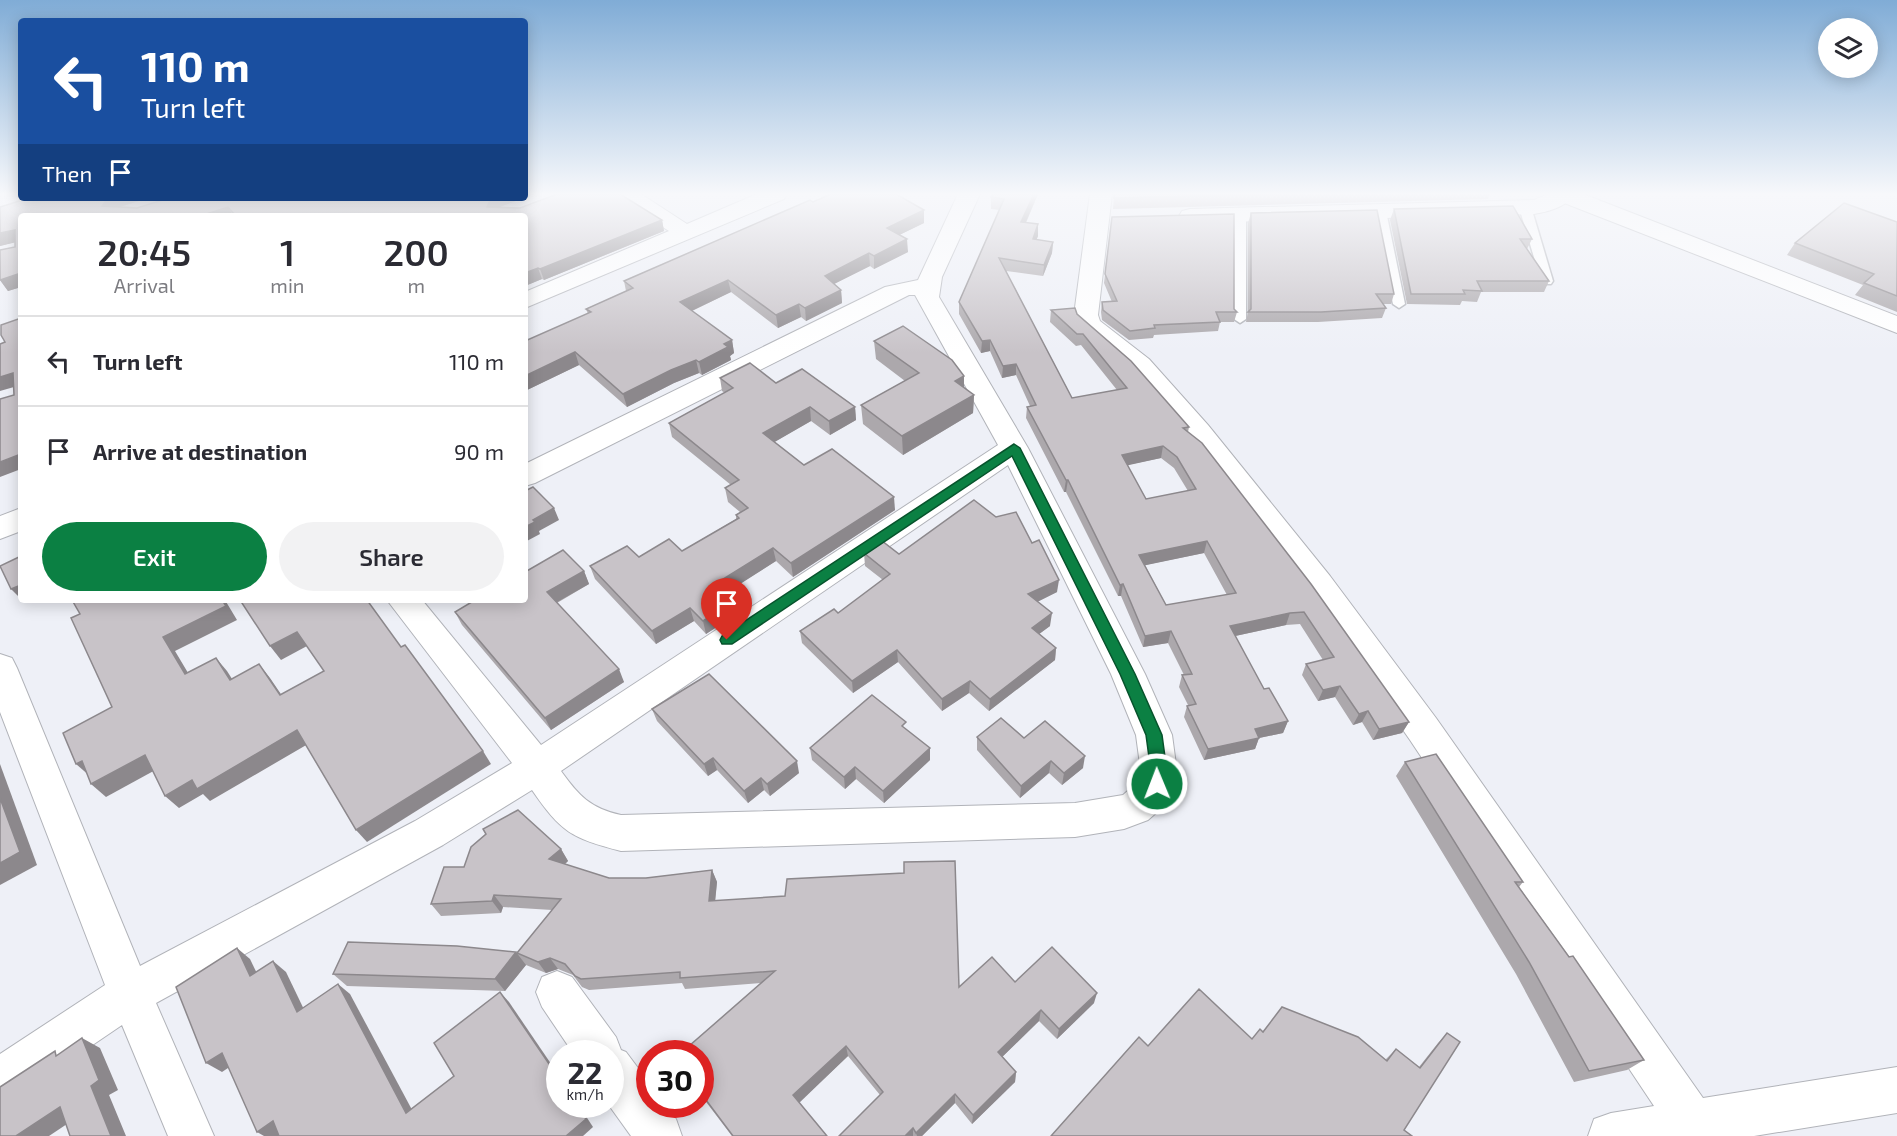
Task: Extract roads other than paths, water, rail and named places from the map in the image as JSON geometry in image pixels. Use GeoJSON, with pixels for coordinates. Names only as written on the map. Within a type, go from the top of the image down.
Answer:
{"type":"FeatureCollection","features":[{"type":"Feature","properties":{"kind":"highway"},"geometry":{"type":"LineString","coordinates":[[1698,247],[1897,325]]}},
{"type":"Feature","properties":{"kind":"street"},"geometry":{"type":"LineString","coordinates":[[528,300],[650,247]]}},
{"type":"Feature","properties":{"kind":"street"},"geometry":{"type":"LineString","coordinates":[[405,603],[537,767],[566,808],[579,819],[606,830],[621,833],[1074,819],[1135,808],[1151,794],[1157,784],[1159,772],[1154,735],[1128,674],[1014,448],[943,321],[931,305],[927,287],[944,247]]}},
{"type":"Feature","properties":{"kind":"street"},"geometry":{"type":"LineString","coordinates":[[1100,247],[1086,315],[1089,324],[1140,365],[1198,431],[1319,585],[1416,719],[1693,1123]]}},
{"type":"Feature","properties":{"kind":"street"},"geometry":{"type":"LineString","coordinates":[[528,475],[894,292],[927,287]]}},
{"type":"Feature","properties":{"kind":"street"},"geometry":{"type":"LineString","coordinates":[[0,1081],[130,994],[429,833],[537,767],[1014,448]]}},
{"type":"Feature","properties":{"kind":"street"},"geometry":{"type":"LineString","coordinates":[[0,528],[18,520]]}},
{"type":"Feature","properties":{"kind":"street"},"geometry":{"type":"LineString","coordinates":[[0,668],[130,994],[191,1136]]}},
{"type":"Feature","properties":{"kind":"street"},"geometry":{"type":"LineString","coordinates":[[557,992],[591,1040]]}},
{"type":"Feature","properties":{"kind":"street"},"geometry":{"type":"LineString","coordinates":[[624,1087],[659,1136]]}},
{"type":"Feature","properties":{"kind":"street"},"geometry":{"type":"LineString","coordinates":[[1611,1136],[1897,1090]]}},
{"type":"Feature","properties":{"kind":"lane"},"geometry":{"type":"LineString","coordinates":[[1240,247],[1240,318]]}},
{"type":"Feature","properties":{"kind":"lane"},"geometry":{"type":"LineString","coordinates":[[1387,247],[1399,304]]}},
{"type":"Feature","properties":{"kind":"lane"},"geometry":{"type":"LineString","coordinates":[[1537,247],[1547,281]]}}]}
